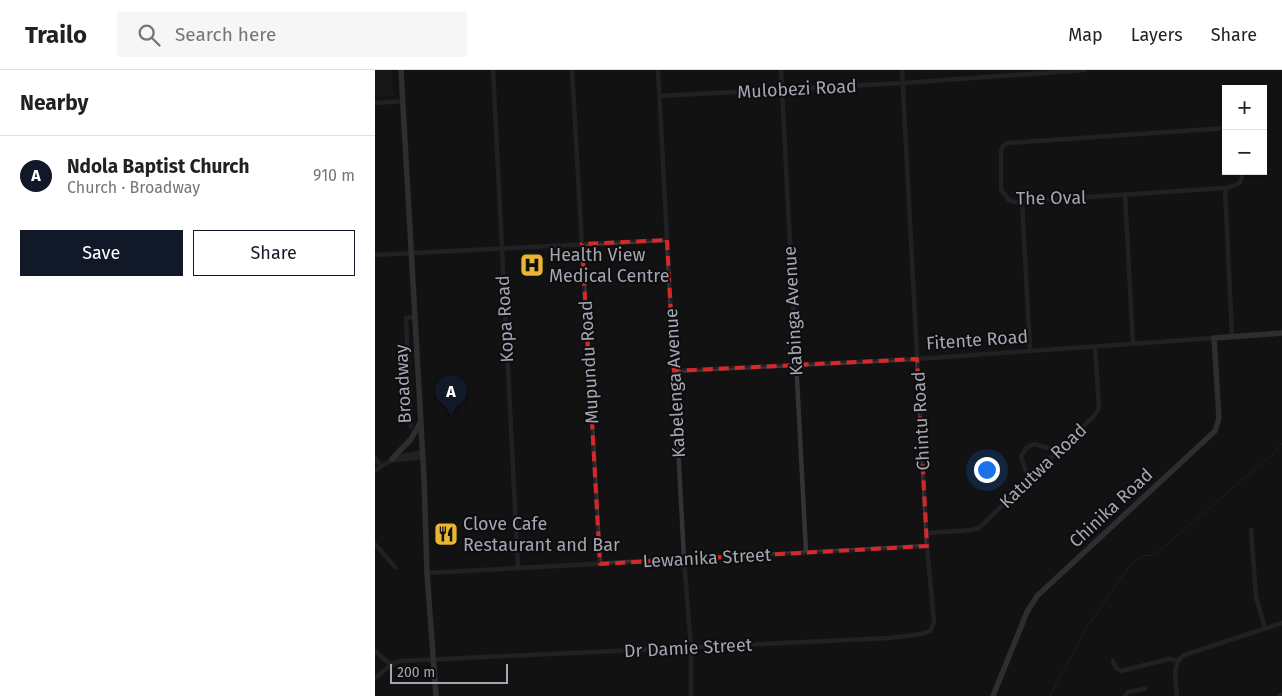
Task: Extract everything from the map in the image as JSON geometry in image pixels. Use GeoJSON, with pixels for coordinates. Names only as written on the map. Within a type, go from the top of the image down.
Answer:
{"type":"FeatureCollection","features":[{"type":"Feature","properties":{"kind":"main road","name":"Broadway"},"geometry":{"type":"LineString","coordinates":[[401,70],[427,573],[436,696]]}},
{"type":"Feature","properties":{"kind":"main road","name":"Fitente Road"},"geometry":{"type":"LineString","coordinates":[[1215,338],[1282,333]]}},
{"type":"Feature","properties":{"kind":"main road","name":"Chinika Road"},"geometry":{"type":"LineString","coordinates":[[993,696],[1027,612],[1037,596],[1209,439],[1215,431],[1219,418],[1215,338]]}},
{"type":"Feature","properties":{"kind":"main road"},"geometry":{"type":"LineString","coordinates":[[390,460],[411,439],[420,423]]}},
{"type":"Feature","properties":{"kind":"street","name":"Kopa Road"},"geometry":{"type":"LineString","coordinates":[[493,70],[518,568]]}},
{"type":"Feature","properties":{"kind":"street","name":"Mupundu Road"},"geometry":{"type":"LineString","coordinates":[[572,70],[600,564]]}},
{"type":"Feature","properties":{"kind":"street","name":"Kabelenga Avenue"},"geometry":{"type":"LineString","coordinates":[[658,70],[684,559],[691,647],[691,696]]}},
{"type":"Feature","properties":{"kind":"street","name":"Kabinga Avenue"},"geometry":{"type":"LineString","coordinates":[[781,70],[806,552]]}},
{"type":"Feature","properties":{"kind":"street","name":"Chintu Road"},"geometry":{"type":"LineString","coordinates":[[902,70],[927,546],[934,622]]}},
{"type":"Feature","properties":{"kind":"street","name":"Mulobezi Road"},"geometry":{"type":"LineString","coordinates":[[659,96],[903,83],[1015,73],[1085,70]]}},
{"type":"Feature","properties":{"kind":"street"},"geometry":{"type":"LineString","coordinates":[[375,103],[403,101]]}},
{"type":"Feature","properties":{"kind":"street","name":"The Oval"},"geometry":{"type":"LineString","coordinates":[[1222,128],[1007,143],[1001,151],[1001,190],[1009,200],[1022,202],[1225,188]]}},
{"type":"Feature","properties":{"kind":"street"},"geometry":{"type":"LineString","coordinates":[[1232,336],[1225,188],[1236,186],[1242,175]]}},
{"type":"Feature","properties":{"kind":"street"},"geometry":{"type":"LineString","coordinates":[[1125,194],[1133,344]]}},
{"type":"Feature","properties":{"kind":"street"},"geometry":{"type":"LineString","coordinates":[[1022,202],[1030,351]]}},
{"type":"Feature","properties":{"kind":"street"},"geometry":{"type":"LineString","coordinates":[[375,255],[667,240]]}},
{"type":"Feature","properties":{"kind":"street"},"geometry":{"type":"LineString","coordinates":[[411,426],[406,318],[415,317]]}},
{"type":"Feature","properties":{"kind":"street","name":"Fitente Road"},"geometry":{"type":"LineString","coordinates":[[674,371],[917,359],[1215,338]]}},
{"type":"Feature","properties":{"kind":"street","name":"Katutwa Road"},"geometry":{"type":"LineString","coordinates":[[927,533],[979,528],[1097,412],[1099,403],[1095,347]]}},
{"type":"Feature","properties":{"kind":"street"},"geometry":{"type":"LineString","coordinates":[[407,354],[416,354]]}},
{"type":"Feature","properties":{"kind":"street"},"geometry":{"type":"LineString","coordinates":[[1029,479],[1021,457],[1026,448],[1034,444],[1058,451]]}},
{"type":"Feature","properties":{"kind":"street"},"geometry":{"type":"LineString","coordinates":[[375,470],[390,460],[422,455]]}},
{"type":"Feature","properties":{"kind":"street"},"geometry":{"type":"LineString","coordinates":[[375,458],[381,466]]}},
{"type":"Feature","properties":{"kind":"street"},"geometry":{"type":"LineString","coordinates":[[1251,530],[1256,597],[1265,628]]}},
{"type":"Feature","properties":{"kind":"street"},"geometry":{"type":"LineString","coordinates":[[375,544],[395,567]]}},
{"type":"Feature","properties":{"kind":"street","name":"Lewanika Street"},"geometry":{"type":"LineString","coordinates":[[427,573],[927,546]]}},
{"type":"Feature","properties":{"kind":"street","name":"Dr Damie Street"},"geometry":{"type":"LineString","coordinates":[[391,665],[401,661],[889,638],[927,633],[934,622]]}},
{"type":"Feature","properties":{"kind":"street"},"geometry":{"type":"LineString","coordinates":[[1177,696],[1175,671],[1178,661],[1188,654],[1282,623]]}},
{"type":"Feature","properties":{"kind":"street"},"geometry":{"type":"LineString","coordinates":[[375,651],[391,665],[375,678]]}},
{"type":"Feature","properties":{"kind":"street"},"geometry":{"type":"LineString","coordinates":[[1113,661],[1116,668],[1121,670],[1169,659],[1178,661]]}},
{"type":"Feature","properties":{"kind":"street"},"geometry":{"type":"LineString","coordinates":[[1125,696],[1128,692],[1145,689]]}},
{"type":"Feature","properties":{"kind":"highlighted area"},"geometry":{"type":"Polygon","coordinates":[[[667,240],[674,371],[917,359],[927,546],[600,564],[582,244],[667,240]]]}},
{"type":"Feature","properties":{"kind":"shaded area"},"geometry":{"type":"Polygon","coordinates":[[[375,70],[392,70],[393,96],[375,97],[375,70]]]}},
{"type":"Feature","properties":{"kind":"waterway"},"geometry":{"type":"LineString","coordinates":[[1050,696],[1087,627],[1128,568],[1142,556],[1154,555],[1273,454],[1282,443]]}},
{"type":"Feature","properties":{"kind":"place","name":"Health View Medical Centre"},"geometry":{"type":"Point","coordinates":[532,265]}},
{"type":"Feature","properties":{"kind":"place","name":"Ndola Baptist Church"},"geometry":{"type":"Point","coordinates":[451,416]}},
{"type":"Feature","properties":{"kind":"place","name":"Clove Cafe Restaurant and Bar"},"geometry":{"type":"Point","coordinates":[446,534]}}]}
